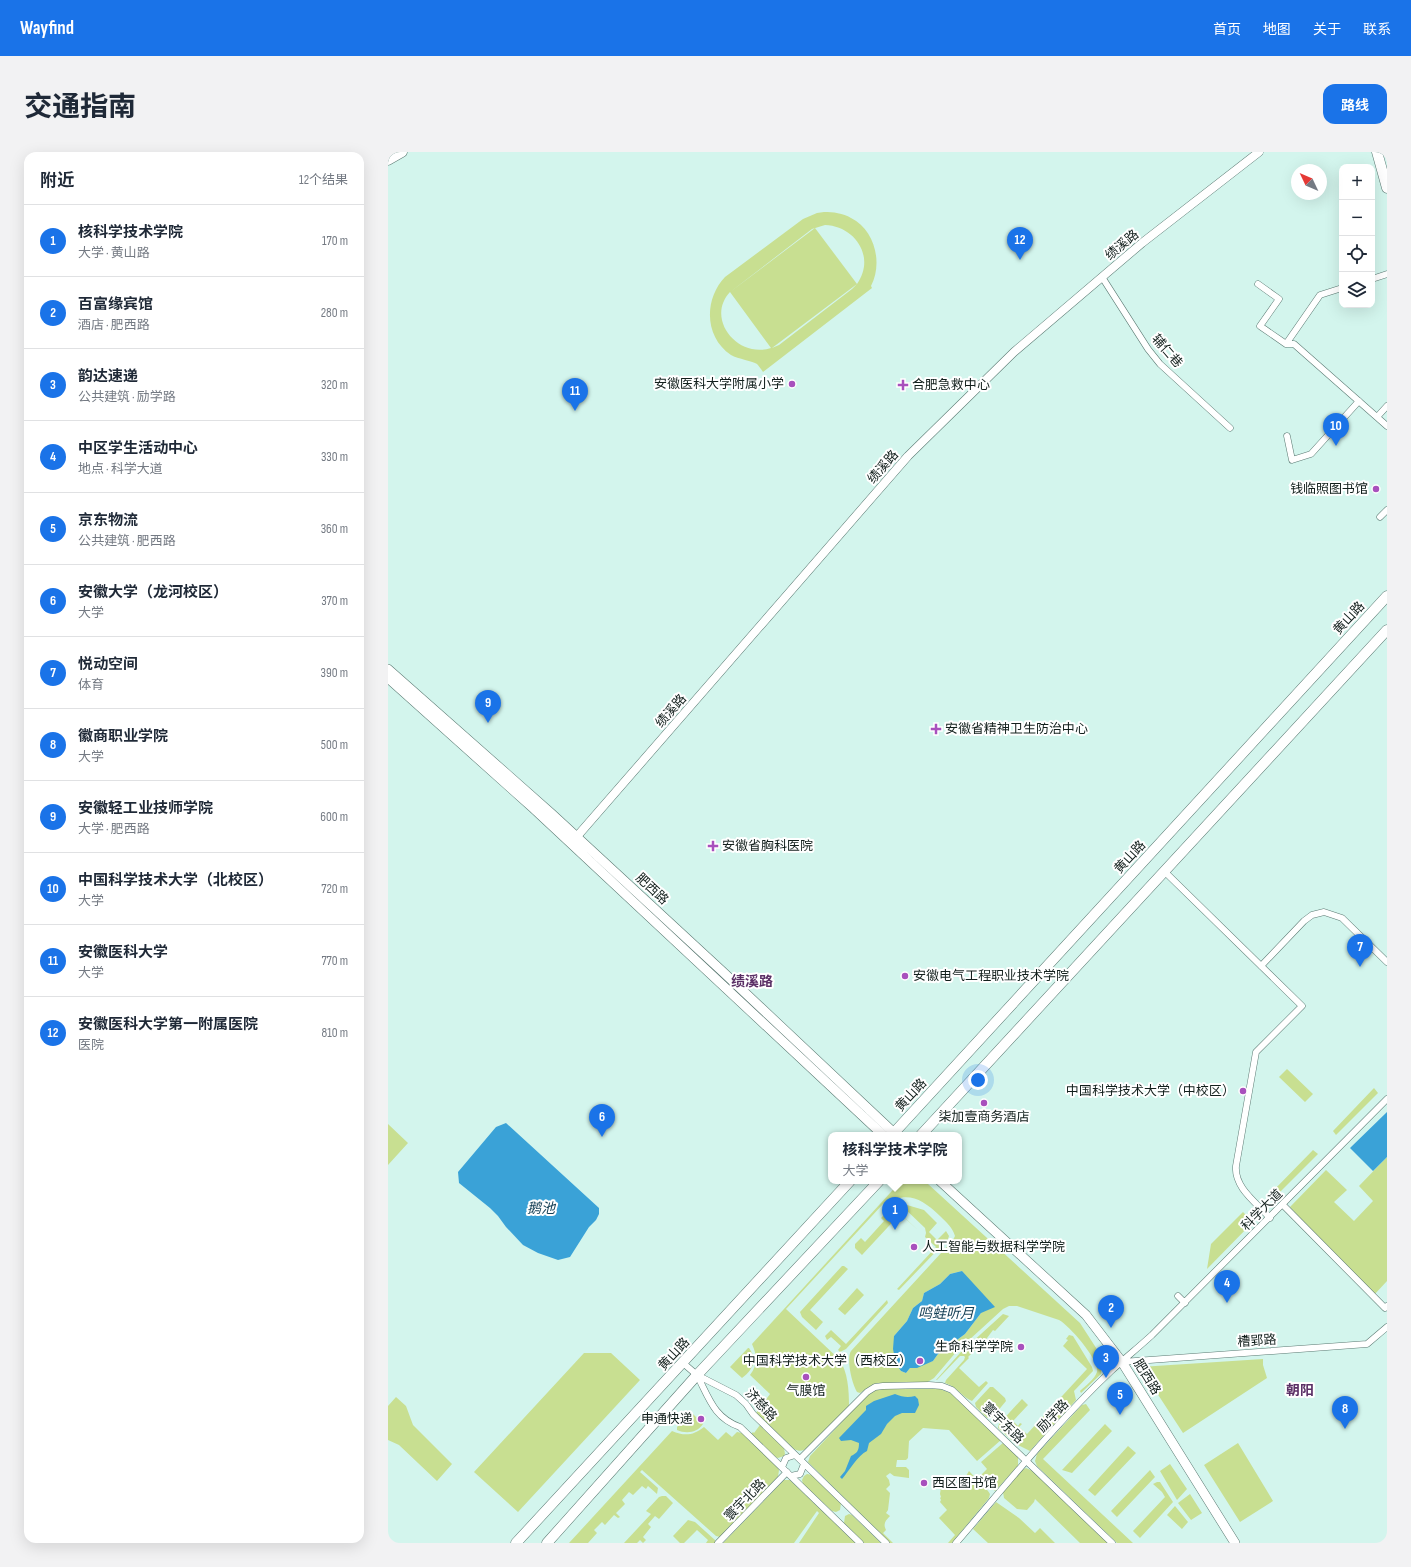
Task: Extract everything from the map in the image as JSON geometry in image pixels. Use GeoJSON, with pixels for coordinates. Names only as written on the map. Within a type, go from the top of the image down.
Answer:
{"type":"FeatureCollection","features":[{"type":"Feature","properties":{"kind":"main road"},"geometry":{"type":"LineString","coordinates":[[388,160],[402,152]]}},
{"type":"Feature","properties":{"kind":"main road"},"geometry":{"type":"LineString","coordinates":[[1377,152],[1387,188]]}},
{"type":"Feature","properties":{"kind":"main road"},"geometry":{"type":"LineString","coordinates":[[1381,152],[1387,176]]}},
{"type":"Feature","properties":{"kind":"main road","name":"黄山路"},"geometry":{"type":"LineString","coordinates":[[895,1132],[1387,596]]}},
{"type":"Feature","properties":{"kind":"main road"},"geometry":{"type":"LineString","coordinates":[[924,1132],[1387,630]]}},
{"type":"Feature","properties":{"kind":"main road","name":"肥西路"},"geometry":{"type":"LineString","coordinates":[[388,669],[574,840],[879,1132]]}},
{"type":"Feature","properties":{"kind":"main road","name":"肥西路"},"geometry":{"type":"LineString","coordinates":[[388,678],[723,972],[891,1132]]}},
{"type":"Feature","properties":{"kind":"main road","name":"黄山路"},"geometry":{"type":"LineString","coordinates":[[519,1542],[847,1184]]}},
{"type":"Feature","properties":{"kind":"main road"},"geometry":{"type":"LineString","coordinates":[[547,1543],[697,1375],[876,1184]]}},
{"type":"Feature","properties":{"kind":"main road","name":"肥西路"},"geometry":{"type":"LineString","coordinates":[[943,1184],[1086,1315],[1122,1362],[1235,1543]]}},
{"type":"Feature","properties":{"kind":"street","name":"绩溪路"},"geometry":{"type":"LineString","coordinates":[[574,840],[908,456],[1014,352],[1142,243],[1259,152]]}},
{"type":"Feature","properties":{"kind":"street"},"geometry":{"type":"LineString","coordinates":[[1375,278],[1387,274]]}},
{"type":"Feature","properties":{"kind":"street","name":"辅仁巷"},"geometry":{"type":"LineString","coordinates":[[1102,277],[1148,349],[1160,364],[1230,428]]}},
{"type":"Feature","properties":{"kind":"street"},"geometry":{"type":"LineString","coordinates":[[1258,284],[1279,299],[1260,326],[1286,344],[1294,344],[1387,426]]}},
{"type":"Feature","properties":{"kind":"street"},"geometry":{"type":"LineString","coordinates":[[1286,344],[1320,294],[1339,289]]}},
{"type":"Feature","properties":{"kind":"street"},"geometry":{"type":"LineString","coordinates":[[1287,436],[1292,460],[1311,454],[1359,401]]}},
{"type":"Feature","properties":{"kind":"street"},"geometry":{"type":"LineString","coordinates":[[1377,417],[1387,406]]}},
{"type":"Feature","properties":{"kind":"street"},"geometry":{"type":"LineString","coordinates":[[1380,518],[1387,510]]}},
{"type":"Feature","properties":{"kind":"street"},"geometry":{"type":"LineString","coordinates":[[1164,871],[1302,1006],[1256,1052],[1236,1166],[1235,1175],[1239,1185],[1270,1218]]}},
{"type":"Feature","properties":{"kind":"street"},"geometry":{"type":"LineString","coordinates":[[1261,966],[1304,920],[1312,915],[1324,912],[1342,918],[1387,962]]}},
{"type":"Feature","properties":{"kind":"street","name":"科学大道"},"geometry":{"type":"LineString","coordinates":[[1152,1335],[1387,1099]]}},
{"type":"Feature","properties":{"kind":"street"},"geometry":{"type":"LineString","coordinates":[[1283,1205],[1385,1308],[1387,1306]]}},
{"type":"Feature","properties":{"kind":"street"},"geometry":{"type":"LineString","coordinates":[[1178,1296],[1185,1303]]}},
{"type":"Feature","properties":{"kind":"street","name":"槽郢路"},"geometry":{"type":"LineString","coordinates":[[1122,1362],[1367,1344],[1387,1327]]}},
{"type":"Feature","properties":{"kind":"street","name":"励学路"},"geometry":{"type":"LineString","coordinates":[[956,1543],[1082,1400],[1152,1335]]}},
{"type":"Feature","properties":{"kind":"street"},"geometry":{"type":"LineString","coordinates":[[684,1363],[697,1375],[718,1414],[728,1423],[740,1427],[860,1543]]}},
{"type":"Feature","properties":{"kind":"street","name":"济慈路"},"geometry":{"type":"LineString","coordinates":[[697,1375],[736,1394],[754,1414],[886,1543]]}},
{"type":"Feature","properties":{"kind":"street","name":"寰宇东路"},"geometry":{"type":"LineString","coordinates":[[800,1459],[866,1392],[875,1387],[942,1386],[952,1390],[1112,1543]]}},
{"type":"Feature","properties":{"kind":"street"},"geometry":{"type":"LineString","coordinates":[[786,1458],[800,1459],[800,1474],[787,1471],[786,1458]]}},
{"type":"Feature","properties":{"kind":"street","name":"寰宇北路"},"geometry":{"type":"LineString","coordinates":[[718,1543],[787,1471]]}},
{"type":"Feature","properties":{"kind":"green space"},"geometry":{"type":"Polygon","coordinates":[[[831,212],[845,215],[859,223],[866,230],[871,239],[876,258],[875,277],[871,286],[872,288],[763,372],[755,363],[731,355],[722,347],[716,338],[710,318],[713,296],[725,277],[803,219],[817,213],[831,212]],[[825,225],[815,228],[857,284],[862,274],[864,264],[863,254],[859,245],[853,237],[845,231],[836,227],[825,225]],[[815,228],[812,229],[730,292],[815,228]],[[857,284],[772,348],[779,345],[857,284]],[[730,292],[723,303],[721,314],[723,324],[729,334],[737,342],[747,348],[759,350],[771,348],[730,292]]]}},
{"type":"Feature","properties":{"kind":"green space"},"geometry":{"type":"Polygon","coordinates":[[[1287,1069],[1313,1094],[1305,1102],[1279,1077],[1287,1069]]]}},
{"type":"Feature","properties":{"kind":"green space"},"geometry":{"type":"Polygon","coordinates":[[[1374,1088],[1378,1093],[1336,1135],[1333,1131],[1374,1088]]]}},
{"type":"Feature","properties":{"kind":"green space"},"geometry":{"type":"Polygon","coordinates":[[[388,1124],[408,1143],[388,1165],[388,1124]]]}},
{"type":"Feature","properties":{"kind":"green space"},"geometry":{"type":"Polygon","coordinates":[[[1313,1150],[1318,1154],[1275,1197],[1271,1193],[1313,1150]]]}},
{"type":"Feature","properties":{"kind":"green space"},"geometry":{"type":"Polygon","coordinates":[[[1387,1157],[1387,1281],[1374,1295],[1327,1248],[1290,1207],[1326,1170],[1347,1190],[1334,1202],[1354,1221],[1373,1201],[1359,1186],[1387,1157]]]}},
{"type":"Feature","properties":{"kind":"green space"},"geometry":{"type":"Polygon","coordinates":[[[898,1184],[928,1184],[1080,1323],[1100,1354],[1099,1360],[1101,1374],[1081,1393],[1080,1391],[1096,1375],[1097,1367],[1089,1352],[1077,1336],[1059,1320],[1017,1306],[1009,1306],[1003,1309],[957,1351],[934,1378],[926,1383],[881,1383],[874,1384],[860,1393],[857,1392],[850,1372],[849,1360],[851,1351],[955,1236],[949,1225],[927,1205],[914,1198],[907,1197],[892,1200],[883,1204],[786,1309],[839,1359],[846,1375],[848,1388],[849,1406],[809,1447],[802,1451],[794,1449],[756,1413],[770,1394],[750,1375],[753,1371],[756,1360],[752,1344],[898,1184]],[[962,1271],[950,1274],[940,1284],[924,1293],[922,1301],[913,1308],[907,1321],[894,1336],[896,1364],[901,1371],[906,1373],[910,1368],[933,1361],[938,1354],[965,1334],[981,1313],[962,1271]]]}},
{"type":"Feature","properties":{"kind":"green space"},"geometry":{"type":"Polygon","coordinates":[[[907,1205],[924,1210],[937,1223],[929,1232],[937,1240],[946,1231],[949,1236],[948,1239],[899,1290],[897,1289],[936,1247],[925,1237],[925,1228],[903,1207],[907,1205]]]}},
{"type":"Feature","properties":{"kind":"green space"},"geometry":{"type":"Polygon","coordinates":[[[891,1208],[894,1208],[918,1230],[900,1214],[862,1255],[855,1248],[855,1244],[861,1238],[865,1242],[884,1221],[881,1218],[891,1208]]]}},
{"type":"Feature","properties":{"kind":"green space"},"geometry":{"type":"Polygon","coordinates":[[[1243,1212],[1253,1222],[1207,1269],[1211,1244],[1243,1212]]]}},
{"type":"Feature","properties":{"kind":"green space"},"geometry":{"type":"Polygon","coordinates":[[[842,1266],[848,1269],[810,1310],[823,1322],[816,1330],[802,1317],[800,1312],[842,1266]]]}},
{"type":"Feature","properties":{"kind":"green space"},"geometry":{"type":"Polygon","coordinates":[[[857,1288],[864,1295],[845,1315],[838,1309],[857,1288]]]}},
{"type":"Feature","properties":{"kind":"green space"},"geometry":{"type":"Polygon","coordinates":[[[887,1300],[888,1303],[846,1349],[840,1352],[838,1350],[841,1346],[831,1337],[827,1340],[825,1336],[831,1330],[846,1344],[887,1300]]]}},
{"type":"Feature","properties":{"kind":"green space"},"geometry":{"type":"Polygon","coordinates":[[[1003,1314],[1009,1316],[995,1331],[993,1330],[984,1342],[982,1341],[977,1346],[978,1347],[968,1357],[969,1358],[959,1368],[979,1387],[986,1381],[988,1383],[972,1401],[949,1384],[945,1383],[964,1360],[964,1356],[960,1356],[936,1380],[960,1353],[1003,1314]]]}},
{"type":"Feature","properties":{"kind":"green space"},"geometry":{"type":"Polygon","coordinates":[[[1069,1335],[1073,1336],[1093,1371],[1074,1391],[1076,1400],[1030,1451],[1016,1444],[998,1428],[999,1424],[1022,1399],[1028,1405],[1013,1421],[1018,1426],[1020,1423],[1022,1424],[1019,1427],[1027,1434],[1087,1369],[1063,1346],[1068,1340],[1066,1339],[1069,1335]]]}},
{"type":"Feature","properties":{"kind":"green space"},"geometry":{"type":"Polygon","coordinates":[[[748,1348],[752,1352],[754,1361],[749,1372],[742,1378],[730,1367],[748,1348]]]}},
{"type":"Feature","properties":{"kind":"green space"},"geometry":{"type":"Polygon","coordinates":[[[584,1353],[611,1353],[640,1380],[518,1512],[474,1472],[584,1353]]]}},
{"type":"Feature","properties":{"kind":"green space"},"geometry":{"type":"Polygon","coordinates":[[[1263,1359],[1263,1365],[1267,1378],[1183,1433],[1140,1367],[1263,1359]]]}},
{"type":"Feature","properties":{"kind":"green space"},"geometry":{"type":"Polygon","coordinates":[[[990,1387],[993,1387],[1005,1398],[1006,1401],[992,1418],[987,1418],[976,1407],[975,1403],[990,1387]]]}},
{"type":"Feature","properties":{"kind":"green space"},"geometry":{"type":"Polygon","coordinates":[[[878,1389],[940,1389],[953,1394],[1001,1440],[977,1461],[949,1430],[923,1428],[909,1441],[908,1458],[906,1460],[897,1460],[896,1467],[906,1467],[909,1470],[909,1478],[894,1476],[890,1473],[886,1476],[890,1485],[886,1489],[890,1493],[888,1510],[886,1513],[890,1516],[885,1523],[886,1530],[883,1533],[893,1543],[890,1543],[808,1462],[810,1456],[867,1395],[878,1389]]]}},
{"type":"Feature","properties":{"kind":"green space"},"geometry":{"type":"Polygon","coordinates":[[[396,1397],[406,1406],[413,1425],[452,1464],[437,1481],[399,1445],[388,1440],[388,1406],[396,1397]]]}},
{"type":"Feature","properties":{"kind":"green space"},"geometry":{"type":"Polygon","coordinates":[[[1086,1404],[1090,1410],[1043,1459],[1133,1543],[1117,1543],[1037,1466],[1035,1461],[1037,1454],[1082,1405],[1086,1404]]]}},
{"type":"Feature","properties":{"kind":"green space"},"geometry":{"type":"Polygon","coordinates":[[[690,1413],[692,1413],[703,1424],[701,1427],[691,1432],[677,1430],[677,1427],[690,1413]]]}},
{"type":"Feature","properties":{"kind":"green space"},"geometry":{"type":"Polygon","coordinates":[[[1105,1424],[1112,1431],[1072,1473],[1062,1470],[1105,1424]]]}},
{"type":"Feature","properties":{"kind":"green space"},"geometry":{"type":"Polygon","coordinates":[[[760,1425],[784,1448],[784,1456],[778,1458],[775,1457],[751,1434],[753,1432],[754,1433],[760,1425]]]}},
{"type":"Feature","properties":{"kind":"green space"},"geometry":{"type":"Polygon","coordinates":[[[704,1427],[718,1440],[726,1432],[732,1437],[737,1432],[742,1433],[775,1463],[779,1470],[778,1477],[720,1537],[716,1536],[642,1470],[640,1472],[658,1488],[657,1494],[648,1486],[646,1489],[642,1486],[633,1495],[629,1492],[622,1500],[625,1504],[616,1513],[620,1517],[618,1518],[614,1515],[605,1525],[602,1522],[594,1530],[597,1533],[588,1543],[569,1543],[672,1431],[681,1434],[692,1434],[704,1427]]]}},
{"type":"Feature","properties":{"kind":"green space"},"geometry":{"type":"Polygon","coordinates":[[[1004,1442],[1018,1457],[1018,1466],[995,1491],[981,1475],[987,1469],[981,1462],[1004,1442]]]}},
{"type":"Feature","properties":{"kind":"green space"},"geometry":{"type":"Polygon","coordinates":[[[1238,1443],[1273,1501],[1240,1522],[1204,1465],[1238,1443]]]}},
{"type":"Feature","properties":{"kind":"green space"},"geometry":{"type":"Polygon","coordinates":[[[1128,1446],[1136,1453],[1095,1496],[1088,1490],[1128,1446]]]}},
{"type":"Feature","properties":{"kind":"green space"},"geometry":{"type":"Polygon","coordinates":[[[1170,1464],[1187,1489],[1177,1500],[1160,1471],[1170,1464]]]}},
{"type":"Feature","properties":{"kind":"green space"},"geometry":{"type":"Polygon","coordinates":[[[1026,1468],[1035,1472],[1108,1543],[1080,1543],[1035,1499],[1027,1510],[1017,1509],[1004,1498],[1003,1492],[1022,1470],[1026,1468]]]}},
{"type":"Feature","properties":{"kind":"green space"},"geometry":{"type":"Polygon","coordinates":[[[1150,1470],[1155,1477],[1117,1517],[1111,1511],[1150,1470]]]}},
{"type":"Feature","properties":{"kind":"green space"},"geometry":{"type":"Polygon","coordinates":[[[969,1471],[988,1491],[990,1494],[989,1498],[952,1543],[948,1543],[955,1535],[939,1518],[947,1510],[940,1502],[941,1487],[944,1484],[949,1489],[953,1486],[958,1486],[958,1481],[966,1476],[969,1471]]]}},
{"type":"Feature","properties":{"kind":"green space"},"geometry":{"type":"Polygon","coordinates":[[[807,1474],[812,1475],[841,1503],[840,1510],[836,1512],[832,1511],[803,1484],[802,1480],[807,1474]]]}},
{"type":"Feature","properties":{"kind":"green space"},"geometry":{"type":"Polygon","coordinates":[[[784,1480],[790,1480],[856,1543],[799,1543],[819,1513],[817,1511],[794,1543],[723,1543],[784,1480]]]}},
{"type":"Feature","properties":{"kind":"green space"},"geometry":{"type":"Polygon","coordinates":[[[1160,1482],[1173,1502],[1140,1538],[1133,1531],[1165,1497],[1153,1484],[1160,1482]]]}},
{"type":"Feature","properties":{"kind":"green space"},"geometry":{"type":"Polygon","coordinates":[[[1190,1494],[1202,1513],[1191,1520],[1178,1503],[1190,1494]]]}},
{"type":"Feature","properties":{"kind":"green space"},"geometry":{"type":"Polygon","coordinates":[[[666,1496],[673,1503],[659,1519],[655,1516],[648,1524],[651,1527],[643,1537],[646,1540],[643,1543],[640,1540],[637,1543],[624,1543],[651,1514],[646,1511],[659,1497],[666,1496]]]}},
{"type":"Feature","properties":{"kind":"green space"},"geometry":{"type":"Polygon","coordinates":[[[996,1502],[1019,1518],[1035,1533],[1040,1528],[1055,1543],[988,1543],[973,1529],[996,1502]]]}},
{"type":"Feature","properties":{"kind":"green space"},"geometry":{"type":"Polygon","coordinates":[[[1175,1506],[1188,1522],[1182,1529],[1167,1515],[1175,1506]]]}},
{"type":"Feature","properties":{"kind":"green space"},"geometry":{"type":"Polygon","coordinates":[[[849,1514],[852,1515],[881,1543],[864,1543],[844,1523],[845,1516],[849,1514]]]}},
{"type":"Feature","properties":{"kind":"green space"},"geometry":{"type":"Polygon","coordinates":[[[688,1520],[695,1522],[715,1540],[715,1543],[706,1543],[708,1540],[697,1530],[684,1543],[680,1543],[673,1536],[688,1520]]]}},
{"type":"Feature","properties":{"kind":"water"},"geometry":{"type":"Polygon","coordinates":[[[1387,1112],[1387,1157],[1373,1171],[1350,1148],[1387,1112]]]}},
{"type":"Feature","properties":{"kind":"water","name":"鹅池"},"geometry":{"type":"Polygon","coordinates":[[[506,1123],[599,1208],[599,1214],[596,1220],[589,1227],[570,1257],[558,1260],[538,1253],[523,1245],[490,1208],[459,1183],[458,1172],[496,1127],[506,1123]]]}},
{"type":"Feature","properties":{"kind":"water","name":"鸣蛙听月"},"geometry":{"type":"Polygon","coordinates":[[[962,1271],[995,1307],[981,1313],[965,1334],[938,1354],[933,1361],[917,1368],[910,1368],[906,1373],[901,1371],[896,1364],[893,1349],[894,1336],[907,1321],[913,1308],[922,1301],[924,1293],[940,1284],[950,1274],[962,1271]]]}},
{"type":"Feature","properties":{"kind":"water"},"geometry":{"type":"Polygon","coordinates":[[[895,1394],[905,1397],[915,1396],[918,1399],[919,1405],[915,1413],[902,1413],[895,1416],[887,1424],[881,1434],[869,1443],[867,1451],[857,1460],[842,1479],[840,1477],[845,1471],[851,1456],[855,1454],[859,1448],[859,1443],[851,1440],[841,1441],[839,1438],[866,1410],[866,1406],[874,1401],[895,1394]]]}},
{"type":"Feature","properties":{"kind":"place","name":"安徽医科大学第一附属医院"},"geometry":{"type":"Point","coordinates":[1020,260]}},
{"type":"Feature","properties":{"kind":"place","name":"安徽医科大学附属小学"},"geometry":{"type":"Point","coordinates":[792,384]}},
{"type":"Feature","properties":{"kind":"place","name":"合肥急救中心"},"geometry":{"type":"Point","coordinates":[903,385]}},
{"type":"Feature","properties":{"kind":"place","name":"安徽医科大学"},"geometry":{"type":"Point","coordinates":[575,411]}},
{"type":"Feature","properties":{"kind":"place","name":"中国科学技术大学（北校区）"},"geometry":{"type":"Point","coordinates":[1336,446]}},
{"type":"Feature","properties":{"kind":"place","name":"钱临照图书馆"},"geometry":{"type":"Point","coordinates":[1376,489]}},
{"type":"Feature","properties":{"kind":"place","name":"安徽轻工业技师学院"},"geometry":{"type":"Point","coordinates":[488,723]}},
{"type":"Feature","properties":{"kind":"place","name":"安徽省精神卫生防治中心"},"geometry":{"type":"Point","coordinates":[936,729]}},
{"type":"Feature","properties":{"kind":"place","name":"安徽省胸科医院"},"geometry":{"type":"Point","coordinates":[713,846]}},
{"type":"Feature","properties":{"kind":"place","name":"悦动空间"},"geometry":{"type":"Point","coordinates":[1360,967]}},
{"type":"Feature","properties":{"kind":"place","name":"安徽电气工程职业技术学院"},"geometry":{"type":"Point","coordinates":[905,976]}},
{"type":"Feature","properties":{"kind":"place","name":"中国科学技术大学（中校区）"},"geometry":{"type":"Point","coordinates":[1243,1091]}},
{"type":"Feature","properties":{"kind":"place","name":"柒加壹商务酒店"},"geometry":{"type":"Point","coordinates":[984,1103]}},
{"type":"Feature","properties":{"kind":"place","name":"安徽大学（龙河校区）"},"geometry":{"type":"Point","coordinates":[602,1137]}},
{"type":"Feature","properties":{"kind":"place","name":"核科学技术学院"},"geometry":{"type":"Point","coordinates":[895,1230]}},
{"type":"Feature","properties":{"kind":"place","name":"人工智能与数据科学学院"},"geometry":{"type":"Point","coordinates":[914,1247]}},
{"type":"Feature","properties":{"kind":"place","name":"中区学生活动中心"},"geometry":{"type":"Point","coordinates":[1227,1303]}},
{"type":"Feature","properties":{"kind":"place","name":"百富缘宾馆"},"geometry":{"type":"Point","coordinates":[1111,1328]}},
{"type":"Feature","properties":{"kind":"place","name":"生命科学学院"},"geometry":{"type":"Point","coordinates":[1021,1347]}},
{"type":"Feature","properties":{"kind":"place","name":"中国科学技术大学（西校区）"},"geometry":{"type":"Point","coordinates":[920,1361]}},
{"type":"Feature","properties":{"kind":"place","name":"气膜馆"},"geometry":{"type":"Point","coordinates":[806,1377]}},
{"type":"Feature","properties":{"kind":"place","name":"韵达速递"},"geometry":{"type":"Point","coordinates":[1106,1378]}},
{"type":"Feature","properties":{"kind":"place","name":"京东物流"},"geometry":{"type":"Point","coordinates":[1120,1415]}},
{"type":"Feature","properties":{"kind":"place","name":"申通快递"},"geometry":{"type":"Point","coordinates":[701,1419]}},
{"type":"Feature","properties":{"kind":"place","name":"徽商职业学院"},"geometry":{"type":"Point","coordinates":[1345,1429]}},
{"type":"Feature","properties":{"kind":"place","name":"西区图书馆"},"geometry":{"type":"Point","coordinates":[924,1483]}},
{"type":"Feature","properties":{"kind":"district","name":"绩溪路"},"geometry":{"type":"Point","coordinates":[752,981]}},
{"type":"Feature","properties":{"kind":"district","name":"朝阳"},"geometry":{"type":"Point","coordinates":[1300,1390]}}]}
